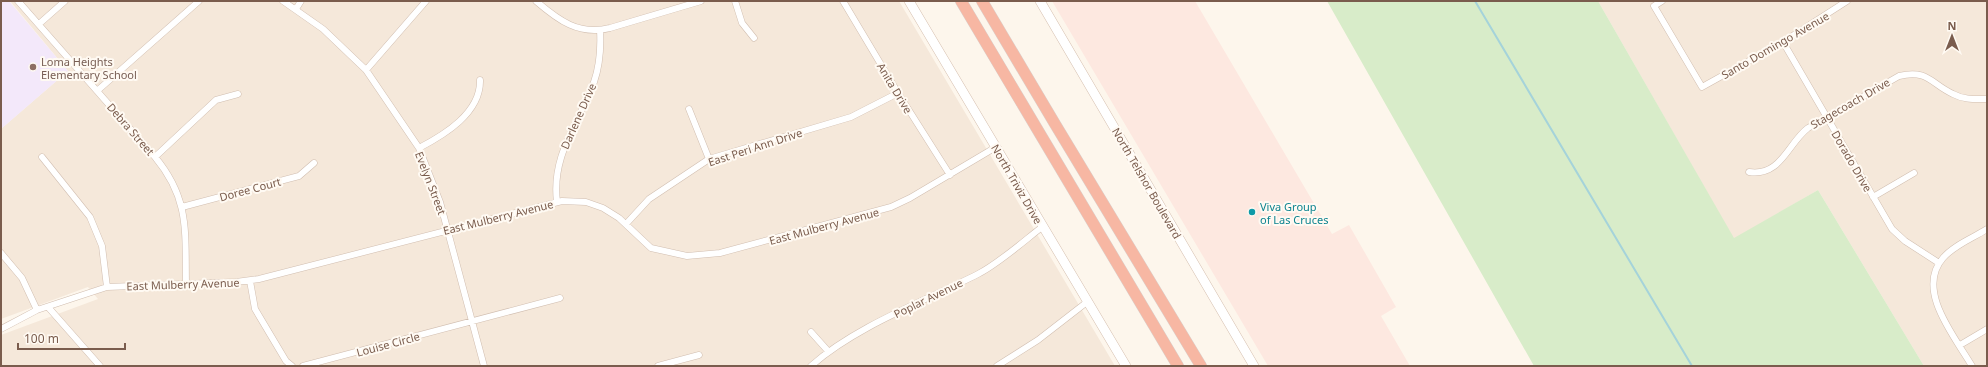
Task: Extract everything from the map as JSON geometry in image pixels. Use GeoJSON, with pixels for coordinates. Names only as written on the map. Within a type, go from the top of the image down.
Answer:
{"type":"FeatureCollection","features":[{"type":"Feature","properties":{"kind":"highway"},"geometry":{"type":"LineString","coordinates":[[961,1],[1178,366]]}},
{"type":"Feature","properties":{"kind":"highway"},"geometry":{"type":"LineString","coordinates":[[982,1],[1054,124],[1201,366]]}},
{"type":"Feature","properties":{"kind":"street","name":"Debra Street"},"geometry":{"type":"LineString","coordinates":[[18,1],[155,157],[174,184],[182,207],[185,225],[186,283]]}},
{"type":"Feature","properties":{"kind":"street"},"geometry":{"type":"LineString","coordinates":[[39,24],[65,1]]}},
{"type":"Feature","properties":{"kind":"street"},"geometry":{"type":"LineString","coordinates":[[97,91],[198,1]]}},
{"type":"Feature","properties":{"kind":"street","name":"Evelyn Street"},"geometry":{"type":"LineString","coordinates":[[283,1],[330,35],[366,70],[419,148],[432,179],[448,230],[484,366]]}},
{"type":"Feature","properties":{"kind":"street"},"geometry":{"type":"LineString","coordinates":[[296,9],[301,1]]}},
{"type":"Feature","properties":{"kind":"street"},"geometry":{"type":"LineString","coordinates":[[366,70],[426,1]]}},
{"type":"Feature","properties":{"kind":"street"},"geometry":{"type":"LineString","coordinates":[[536,1],[556,18],[570,26],[586,30],[600,30],[701,1]]}},
{"type":"Feature","properties":{"kind":"street"},"geometry":{"type":"LineString","coordinates":[[735,1],[742,23],[754,38]]}},
{"type":"Feature","properties":{"kind":"street","name":"Anita Drive"},"geometry":{"type":"LineString","coordinates":[[843,1],[898,93],[950,175]]}},
{"type":"Feature","properties":{"kind":"street","name":"North Triviz Drive"},"geometry":{"type":"LineString","coordinates":[[909,1],[1126,366]]}},
{"type":"Feature","properties":{"kind":"street","name":"North Telshor Boulevard"},"geometry":{"type":"LineString","coordinates":[[1040,1],[1254,366]]}},
{"type":"Feature","properties":{"kind":"street","name":"Santo Domingo Avenue"},"geometry":{"type":"LineString","coordinates":[[1662,1],[1654,6],[1702,87],[1783,42],[1847,1]]}},
{"type":"Feature","properties":{"kind":"street","name":"Darlene Drive"},"geometry":{"type":"LineString","coordinates":[[557,202],[557,168],[562,152],[594,81],[600,61],[600,30]]}},
{"type":"Feature","properties":{"kind":"street","name":"Dorado Drive"},"geometry":{"type":"LineString","coordinates":[[1783,42],[1896,234],[1939,263]]}},
{"type":"Feature","properties":{"kind":"street","name":"Stagecoach Drive"},"geometry":{"type":"LineString","coordinates":[[1749,172],[1764,171],[1776,164],[1786,155],[1801,134],[1826,117],[1892,78],[1918,74],[1927,77],[1958,97],[1968,99],[1987,99]]}},
{"type":"Feature","properties":{"kind":"street"},"geometry":{"type":"LineString","coordinates":[[419,148],[446,131],[465,114],[477,98],[480,90],[480,80]]}},
{"type":"Feature","properties":{"kind":"street","name":"East Peri Ann Drive"},"geometry":{"type":"LineString","coordinates":[[626,224],[649,199],[709,159],[851,117],[898,93]]}},
{"type":"Feature","properties":{"kind":"street"},"geometry":{"type":"LineString","coordinates":[[155,157],[216,100],[238,94]]}},
{"type":"Feature","properties":{"kind":"street"},"geometry":{"type":"LineString","coordinates":[[689,108],[709,159]]}},
{"type":"Feature","properties":{"kind":"street","name":"East Mulberry Avenue"},"geometry":{"type":"LineString","coordinates":[[1,329],[37,310],[107,287],[250,281],[284,274],[557,202],[575,201],[592,204],[607,211],[626,224],[651,248],[687,256],[720,253],[885,209],[910,198],[996,147]]}},
{"type":"Feature","properties":{"kind":"street"},"geometry":{"type":"LineString","coordinates":[[42,157],[90,217],[102,246],[107,287]]}},
{"type":"Feature","properties":{"kind":"street","name":"Doree Court"},"geometry":{"type":"LineString","coordinates":[[182,207],[299,176],[314,163]]}},
{"type":"Feature","properties":{"kind":"street"},"geometry":{"type":"LineString","coordinates":[[1873,197],[1914,173]]}},
{"type":"Feature","properties":{"kind":"street","name":"Poplar Avenue"},"geometry":{"type":"LineString","coordinates":[[811,366],[828,351],[892,316],[980,273],[1042,227]]}},
{"type":"Feature","properties":{"kind":"street"},"geometry":{"type":"LineString","coordinates":[[1972,366],[1938,307],[1934,297],[1933,280],[1939,263],[1952,250],[1987,229]]}},
{"type":"Feature","properties":{"kind":"street"},"geometry":{"type":"LineString","coordinates":[[1,253],[22,278],[37,310]]}},
{"type":"Feature","properties":{"kind":"street"},"geometry":{"type":"LineString","coordinates":[[250,281],[253,301],[257,312],[286,361],[292,366]]}},
{"type":"Feature","properties":{"kind":"street","name":"Louise Circle"},"geometry":{"type":"LineString","coordinates":[[303,366],[560,298]]}},
{"type":"Feature","properties":{"kind":"street"},"geometry":{"type":"LineString","coordinates":[[997,366],[1038,340],[1087,302]]}},
{"type":"Feature","properties":{"kind":"street"},"geometry":{"type":"LineString","coordinates":[[48,307],[100,366]]}},
{"type":"Feature","properties":{"kind":"street"},"geometry":{"type":"LineString","coordinates":[[1960,345],[1987,329]]}},
{"type":"Feature","properties":{"kind":"street"},"geometry":{"type":"LineString","coordinates":[[811,332],[828,351]]}},
{"type":"Feature","properties":{"kind":"street"},"geometry":{"type":"LineString","coordinates":[[658,366],[699,355]]}},
{"type":"Feature","properties":{"kind":"shaded area","name":"Loma Heights Elementary School"},"geometry":{"type":"Polygon","coordinates":[[[1,1],[9,1],[68,71],[1,129],[1,1]]]}},
{"type":"Feature","properties":{"kind":"shaded area"},"geometry":{"type":"Polygon","coordinates":[[[10,1],[899,1],[1115,366],[1,366],[1,335],[98,299],[88,287],[1,319],[1,129],[68,71],[10,1]]]}},
{"type":"Feature","properties":{"kind":"shaded area"},"geometry":{"type":"Polygon","coordinates":[[[1052,1],[1195,1],[1332,234],[1349,225],[1396,307],[1381,316],[1410,366],[1268,366],[1052,1]]]}},
{"type":"Feature","properties":{"kind":"shaded area"},"geometry":{"type":"Polygon","coordinates":[[[1598,1],[1987,1],[1987,366],[1924,366],[1818,190],[1734,239],[1598,1]]]}},
{"type":"Feature","properties":{"kind":"green space"},"geometry":{"type":"Polygon","coordinates":[[[1327,1],[1598,1],[1734,238],[1818,190],[1924,366],[1534,366],[1327,1]]]}},
{"type":"Feature","properties":{"kind":"waterway"},"geometry":{"type":"LineString","coordinates":[[1475,1],[1692,366]]}},
{"type":"Feature","properties":{"kind":"place","name":"Loma Heights Elementary School"},"geometry":{"type":"Point","coordinates":[33,67]}},
{"type":"Feature","properties":{"kind":"place","name":"Viva Group of Las Cruces"},"geometry":{"type":"Point","coordinates":[1252,212]}}]}
